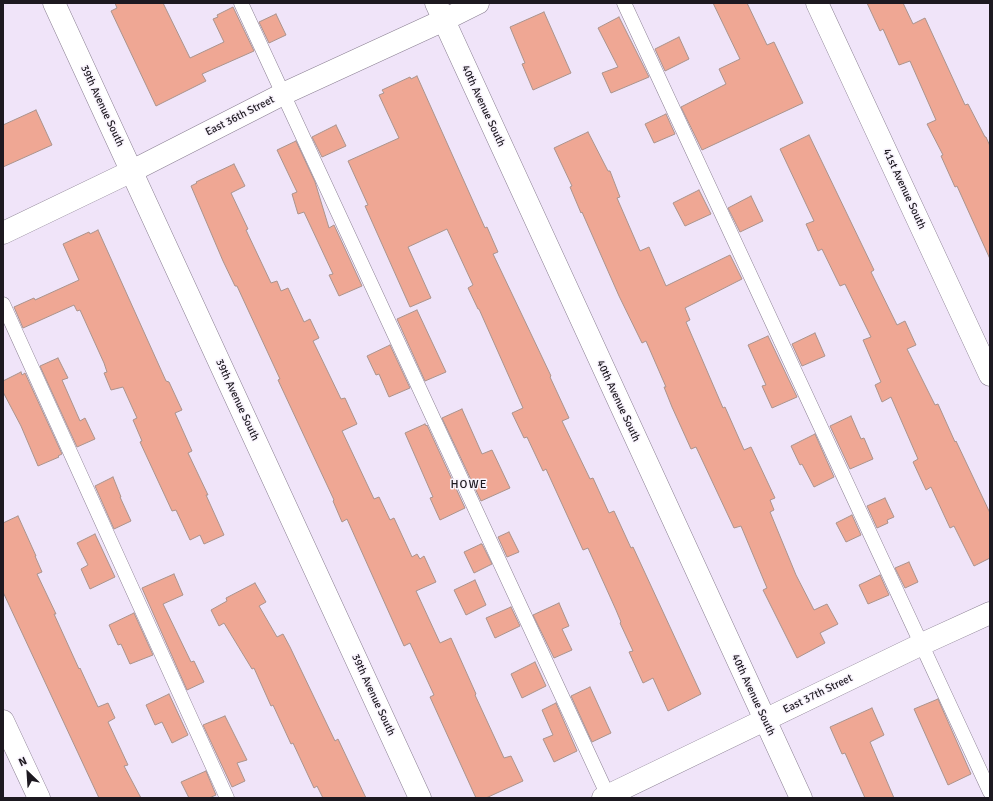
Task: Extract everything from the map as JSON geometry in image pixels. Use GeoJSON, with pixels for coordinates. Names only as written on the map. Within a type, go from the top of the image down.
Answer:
{"type":"FeatureCollection","features":[{"type":"Feature","properties":{"kind":"street","name":"39th Avenue South"},"geometry":{"type":"LineString","coordinates":[[54,3],[420,798]]}},
{"type":"Feature","properties":{"kind":"street","name":"East 36th Street"},"geometry":{"type":"LineString","coordinates":[[3,233],[132,171],[284,94],[440,12],[478,3]]}},
{"type":"Feature","properties":{"kind":"street","name":"41st Avenue South"},"geometry":{"type":"LineString","coordinates":[[817,3],[990,375]]}},
{"type":"Feature","properties":{"kind":"street","name":"40th Avenue South"},"geometry":{"type":"LineString","coordinates":[[440,12],[801,798]]}},
{"type":"Feature","properties":{"kind":"street","name":"East 37th Street"},"geometry":{"type":"LineString","coordinates":[[606,797],[922,644],[990,613]]}},
{"type":"Feature","properties":{"kind":"street"},"geometry":{"type":"LineString","coordinates":[[3,721],[39,798]]}},
{"type":"Feature","properties":{"kind":"lane"},"geometry":{"type":"LineString","coordinates":[[241,3],[606,797]]}},
{"type":"Feature","properties":{"kind":"lane"},"geometry":{"type":"LineString","coordinates":[[624,3],[990,792]]}},
{"type":"Feature","properties":{"kind":"lane"},"geometry":{"type":"LineString","coordinates":[[3,304],[227,798]]}},
{"type":"Feature","properties":{"kind":"building"},"geometry":{"type":"Polygon","coordinates":[[[115,3],[163,3],[190,58],[224,42],[213,19],[218,17],[217,15],[233,7],[254,51],[202,74],[206,81],[156,106],[111,11],[117,8],[115,3]]]}},
{"type":"Feature","properties":{"kind":"building"},"geometry":{"type":"Polygon","coordinates":[[[713,3],[747,3],[767,45],[774,42],[803,103],[702,150],[681,107],[726,84],[719,69],[740,59],[713,3]]]}},
{"type":"Feature","properties":{"kind":"building"},"geometry":{"type":"Polygon","coordinates":[[[867,3],[903,3],[913,24],[925,18],[965,105],[968,104],[986,137],[990,146],[990,259],[957,186],[955,187],[941,156],[943,155],[927,124],[936,120],[910,61],[899,65],[883,29],[880,31],[867,3]]]}},
{"type":"Feature","properties":{"kind":"building"},"geometry":{"type":"Polygon","coordinates":[[[544,12],[571,73],[533,90],[522,64],[525,63],[510,27],[544,12]]]}},
{"type":"Feature","properties":{"kind":"building"},"geometry":{"type":"Polygon","coordinates":[[[276,14],[286,35],[269,43],[259,22],[276,14]]]}},
{"type":"Feature","properties":{"kind":"building"},"geometry":{"type":"Polygon","coordinates":[[[619,17],[649,77],[611,93],[602,73],[618,67],[598,28],[619,17]]]}},
{"type":"Feature","properties":{"kind":"building"},"geometry":{"type":"Polygon","coordinates":[[[679,37],[689,59],[665,71],[655,49],[679,37]]]}},
{"type":"Feature","properties":{"kind":"building"},"geometry":{"type":"Polygon","coordinates":[[[417,76],[485,228],[487,227],[498,252],[493,254],[551,376],[550,377],[569,418],[562,421],[590,479],[593,478],[609,513],[614,511],[631,548],[633,547],[701,694],[668,711],[653,678],[643,683],[629,652],[633,651],[588,548],[583,550],[546,469],[543,471],[527,437],[524,438],[512,413],[523,408],[479,309],[468,288],[473,285],[447,229],[408,247],[431,298],[410,307],[365,206],[368,205],[348,161],[399,138],[379,95],[384,93],[382,90],[410,77],[411,79],[417,76]]]}},
{"type":"Feature","properties":{"kind":"building"},"geometry":{"type":"Polygon","coordinates":[[[36,110],[52,145],[3,167],[3,125],[36,110]]]}},
{"type":"Feature","properties":{"kind":"building"},"geometry":{"type":"Polygon","coordinates":[[[666,114],[675,134],[654,143],[645,124],[666,114]]]}},
{"type":"Feature","properties":{"kind":"building"},"geometry":{"type":"Polygon","coordinates":[[[336,125],[346,146],[322,157],[312,137],[336,125]]]}},
{"type":"Feature","properties":{"kind":"building"},"geometry":{"type":"Polygon","coordinates":[[[588,132],[608,171],[610,171],[620,197],[617,198],[640,251],[649,247],[666,286],[730,255],[742,279],[685,308],[690,320],[686,322],[723,408],[725,407],[744,450],[751,447],[775,498],[770,500],[774,510],[770,512],[796,575],[814,610],[827,604],[838,624],[820,633],[825,643],[797,658],[763,590],[767,588],[741,526],[734,528],[696,447],[691,449],[672,407],[664,387],[666,387],[646,341],[642,343],[619,296],[582,212],[581,213],[570,187],[572,186],[554,148],[588,132]]]}},
{"type":"Feature","properties":{"kind":"building"},"geometry":{"type":"Polygon","coordinates":[[[809,135],[874,270],[871,272],[897,325],[905,321],[916,345],[907,349],[935,405],[938,404],[990,513],[990,558],[974,566],[954,526],[950,528],[931,487],[926,490],[913,462],[918,459],[891,397],[882,402],[875,385],[881,382],[863,340],[871,337],[845,284],[840,286],[822,249],[818,251],[806,224],[814,221],[780,149],[809,135]]]}},
{"type":"Feature","properties":{"kind":"building"},"geometry":{"type":"Polygon","coordinates":[[[296,141],[315,182],[329,228],[334,225],[362,286],[339,296],[329,275],[333,274],[304,212],[298,214],[292,194],[297,192],[277,150],[296,141]]]}},
{"type":"Feature","properties":{"kind":"building"},"geometry":{"type":"Polygon","coordinates":[[[234,164],[245,186],[231,193],[248,229],[246,230],[271,283],[277,281],[281,291],[288,288],[304,322],[310,319],[319,338],[313,341],[341,399],[345,398],[357,424],[342,431],[374,499],[379,497],[390,520],[394,518],[412,557],[417,554],[420,559],[424,556],[436,582],[416,591],[440,643],[451,638],[504,758],[511,756],[523,781],[486,798],[476,798],[430,697],[434,695],[410,643],[404,646],[347,519],[342,522],[333,501],[334,500],[278,380],[280,379],[237,286],[235,286],[223,261],[191,186],[197,183],[196,182],[234,164]]]}},
{"type":"Feature","properties":{"kind":"building"},"geometry":{"type":"Polygon","coordinates":[[[699,190],[711,214],[685,226],[673,203],[699,190]]]}},
{"type":"Feature","properties":{"kind":"building"},"geometry":{"type":"Polygon","coordinates":[[[751,196],[763,221],[740,232],[728,208],[751,196]]]}},
{"type":"Feature","properties":{"kind":"building"},"geometry":{"type":"Polygon","coordinates":[[[98,230],[166,381],[169,382],[182,410],[175,413],[192,451],[188,453],[208,495],[206,495],[224,535],[204,544],[200,535],[190,540],[176,510],[172,511],[140,442],[142,441],[133,420],[137,418],[123,387],[111,390],[104,373],[107,372],[104,363],[80,310],[77,311],[74,305],[23,328],[14,307],[34,298],[35,300],[79,280],[63,244],[89,232],[90,234],[98,230]]]}},
{"type":"Feature","properties":{"kind":"building"},"geometry":{"type":"Polygon","coordinates":[[[417,310],[446,372],[425,381],[397,319],[417,310]]]}},
{"type":"Feature","properties":{"kind":"building"},"geometry":{"type":"Polygon","coordinates":[[[815,333],[825,356],[802,366],[792,344],[815,333]]]}},
{"type":"Feature","properties":{"kind":"building"},"geometry":{"type":"Polygon","coordinates":[[[768,336],[797,397],[772,408],[762,386],[766,385],[748,345],[768,336]]]}},
{"type":"Feature","properties":{"kind":"building"},"geometry":{"type":"Polygon","coordinates":[[[390,345],[410,388],[389,397],[379,374],[376,375],[367,356],[390,345]]]}},
{"type":"Feature","properties":{"kind":"building"},"geometry":{"type":"Polygon","coordinates":[[[58,358],[68,378],[62,380],[80,421],[85,418],[95,439],[77,447],[40,366],[58,358]]]}},
{"type":"Feature","properties":{"kind":"building"},"geometry":{"type":"Polygon","coordinates":[[[21,372],[22,375],[25,373],[62,454],[58,456],[59,457],[38,466],[21,426],[3,392],[3,381],[21,372]]]}},
{"type":"Feature","properties":{"kind":"building"},"geometry":{"type":"Polygon","coordinates":[[[462,409],[482,454],[492,450],[510,488],[481,501],[442,418],[462,409]]]}},
{"type":"Feature","properties":{"kind":"building"},"geometry":{"type":"Polygon","coordinates":[[[851,416],[861,439],[864,438],[873,459],[850,469],[830,426],[851,416]]]}},
{"type":"Feature","properties":{"kind":"building"},"geometry":{"type":"Polygon","coordinates":[[[425,424],[426,426],[427,425],[465,508],[440,520],[430,498],[433,497],[405,433],[425,424]]]}},
{"type":"Feature","properties":{"kind":"building"},"geometry":{"type":"Polygon","coordinates":[[[815,434],[834,477],[814,487],[802,464],[800,465],[791,446],[815,434]]]}},
{"type":"Feature","properties":{"kind":"building"},"geometry":{"type":"Polygon","coordinates":[[[113,477],[131,521],[114,529],[95,486],[113,477]]]}},
{"type":"Feature","properties":{"kind":"building"},"geometry":{"type":"Polygon","coordinates":[[[885,498],[894,517],[887,520],[888,523],[877,528],[867,506],[885,498]]]}},
{"type":"Feature","properties":{"kind":"building"},"geometry":{"type":"Polygon","coordinates":[[[852,515],[861,535],[846,542],[836,523],[852,515]]]}},
{"type":"Feature","properties":{"kind":"building"},"geometry":{"type":"Polygon","coordinates":[[[18,516],[42,572],[37,574],[56,614],[54,614],[79,669],[80,668],[98,707],[108,703],[115,718],[108,722],[128,765],[124,766],[141,798],[99,798],[3,592],[3,523],[18,516]]]}},
{"type":"Feature","properties":{"kind":"building"},"geometry":{"type":"Polygon","coordinates":[[[509,532],[519,552],[507,557],[498,537],[509,532]]]}},
{"type":"Feature","properties":{"kind":"building"},"geometry":{"type":"Polygon","coordinates":[[[95,534],[115,577],[90,589],[81,569],[88,565],[77,543],[95,534]]]}},
{"type":"Feature","properties":{"kind":"building"},"geometry":{"type":"Polygon","coordinates":[[[481,544],[492,564],[474,573],[464,552],[481,544]]]}},
{"type":"Feature","properties":{"kind":"building"},"geometry":{"type":"Polygon","coordinates":[[[909,562],[918,582],[905,588],[895,568],[909,562]]]}},
{"type":"Feature","properties":{"kind":"building"},"geometry":{"type":"Polygon","coordinates":[[[174,574],[183,595],[163,604],[191,662],[194,661],[204,682],[187,690],[142,588],[174,574]]]}},
{"type":"Feature","properties":{"kind":"building"},"geometry":{"type":"Polygon","coordinates":[[[880,575],[889,595],[868,604],[859,585],[880,575]]]}},
{"type":"Feature","properties":{"kind":"building"},"geometry":{"type":"Polygon","coordinates":[[[475,580],[486,605],[466,615],[454,590],[475,580]]]}},
{"type":"Feature","properties":{"kind":"building"},"geometry":{"type":"Polygon","coordinates":[[[255,583],[266,602],[259,606],[277,637],[283,634],[335,741],[338,739],[366,798],[323,798],[317,786],[314,788],[293,743],[291,744],[273,705],[271,706],[254,668],[252,669],[224,623],[219,626],[211,610],[227,601],[226,598],[255,583]]]}},
{"type":"Feature","properties":{"kind":"building"},"geometry":{"type":"Polygon","coordinates":[[[559,603],[569,626],[562,629],[572,650],[554,658],[533,615],[559,603]]]}},
{"type":"Feature","properties":{"kind":"building"},"geometry":{"type":"Polygon","coordinates":[[[511,607],[520,626],[495,638],[486,618],[511,607]]]}},
{"type":"Feature","properties":{"kind":"building"},"geometry":{"type":"Polygon","coordinates":[[[134,613],[153,655],[130,664],[121,644],[118,645],[109,625],[134,613]]]}},
{"type":"Feature","properties":{"kind":"building"},"geometry":{"type":"Polygon","coordinates":[[[535,662],[546,686],[522,698],[511,674],[535,662]]]}},
{"type":"Feature","properties":{"kind":"building"},"geometry":{"type":"Polygon","coordinates":[[[590,687],[611,733],[592,742],[571,696],[590,687]]]}},
{"type":"Feature","properties":{"kind":"building"},"geometry":{"type":"Polygon","coordinates":[[[169,694],[188,735],[172,743],[162,722],[155,725],[146,705],[169,694]]]}},
{"type":"Feature","properties":{"kind":"building"},"geometry":{"type":"Polygon","coordinates":[[[938,699],[971,774],[948,785],[914,709],[938,699]]]}},
{"type":"Feature","properties":{"kind":"building"},"geometry":{"type":"Polygon","coordinates":[[[556,703],[577,751],[554,762],[543,739],[553,735],[542,710],[556,703]]]}},
{"type":"Feature","properties":{"kind":"building"},"geometry":{"type":"Polygon","coordinates":[[[872,708],[884,735],[870,742],[894,798],[865,798],[845,753],[842,754],[830,727],[872,708]]]}},
{"type":"Feature","properties":{"kind":"building"},"geometry":{"type":"Polygon","coordinates":[[[225,716],[247,760],[237,763],[245,781],[232,787],[203,725],[225,716]]]}},
{"type":"Feature","properties":{"kind":"building"},"geometry":{"type":"Polygon","coordinates":[[[206,771],[216,795],[209,798],[189,798],[181,782],[206,771]]]}},
{"type":"Feature","properties":{"kind":"district","name":"HOWE"},"geometry":{"type":"Point","coordinates":[469,485]}}]}
